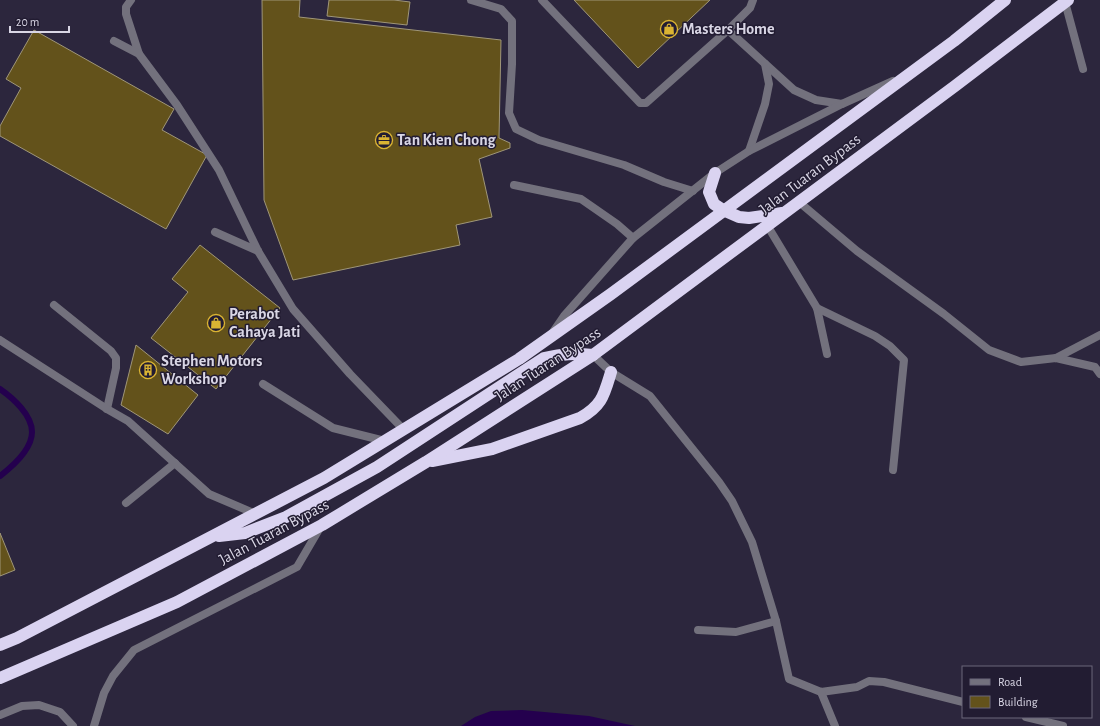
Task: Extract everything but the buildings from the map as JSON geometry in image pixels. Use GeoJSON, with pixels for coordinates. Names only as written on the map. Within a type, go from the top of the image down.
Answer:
{"type":"FeatureCollection","features":[{"type":"Feature","properties":{"kind":"highway","name":"Jalan Tuaran Bypass"},"geometry":{"type":"LineString","coordinates":[[0,645],[17,638],[324,478],[519,359],[954,41],[1005,0]]}},
{"type":"Feature","properties":{"kind":"highway","name":"Jalan Tuaran Bypass"},"geometry":{"type":"LineString","coordinates":[[0,678],[177,602],[322,525],[426,462],[593,355],[955,86],[1066,1]]}},
{"type":"Feature","properties":{"kind":"highway"},"geometry":{"type":"LineString","coordinates":[[715,173],[709,192],[714,204],[723,210],[739,218],[749,218],[784,212]]}},
{"type":"Feature","properties":{"kind":"highway"},"geometry":{"type":"LineString","coordinates":[[214,536],[245,533],[286,517],[377,467],[544,358],[576,353],[593,355]]}},
{"type":"Feature","properties":{"kind":"highway"},"geometry":{"type":"LineString","coordinates":[[426,462],[492,449],[580,418],[592,411],[600,402],[605,392],[611,372]]}},
{"type":"Feature","properties":{"kind":"street"},"geometry":{"type":"LineString","coordinates":[[131,0],[126,7],[126,14],[139,54],[177,105],[219,170],[258,251],[293,309],[350,374],[404,430]]}},
{"type":"Feature","properties":{"kind":"street"},"geometry":{"type":"LineString","coordinates":[[471,0],[501,8],[512,21],[512,64],[509,114],[516,129],[539,140],[624,165],[664,182],[693,191]]}},
{"type":"Feature","properties":{"kind":"street"},"geometry":{"type":"LineString","coordinates":[[542,0],[640,102],[646,103],[728,30],[750,8],[753,0]]}},
{"type":"Feature","properties":{"kind":"street"},"geometry":{"type":"LineString","coordinates":[[1066,1],[1083,69]]}},
{"type":"Feature","properties":{"kind":"street"},"geometry":{"type":"LineString","coordinates":[[728,30],[794,90],[816,100],[842,104]]}},
{"type":"Feature","properties":{"kind":"street"},"geometry":{"type":"LineString","coordinates":[[114,41],[139,54]]}},
{"type":"Feature","properties":{"kind":"street"},"geometry":{"type":"LineString","coordinates":[[749,151],[766,104],[769,84],[765,64]]}},
{"type":"Feature","properties":{"kind":"street"},"geometry":{"type":"LineString","coordinates":[[549,338],[564,316],[633,238],[715,173],[749,151],[842,104],[909,74]]}},
{"type":"Feature","properties":{"kind":"street"},"geometry":{"type":"LineString","coordinates":[[514,184],[581,199],[617,224],[633,238]]}},
{"type":"Feature","properties":{"kind":"street"},"geometry":{"type":"LineString","coordinates":[[799,202],[857,251],[944,314],[989,350],[1021,362],[1056,358],[1096,367],[1100,374]]}},
{"type":"Feature","properties":{"kind":"street"},"geometry":{"type":"LineString","coordinates":[[767,225],[817,308],[827,354]]}},
{"type":"Feature","properties":{"kind":"street"},"geometry":{"type":"LineString","coordinates":[[215,232],[258,251]]}},
{"type":"Feature","properties":{"kind":"street"},"geometry":{"type":"LineString","coordinates":[[54,305],[111,351],[116,358],[116,368],[107,409]]}},
{"type":"Feature","properties":{"kind":"street"},"geometry":{"type":"LineString","coordinates":[[817,308],[875,336],[890,346],[904,360],[893,470]]}},
{"type":"Feature","properties":{"kind":"street"},"geometry":{"type":"LineString","coordinates":[[1056,358],[1100,335]]}},
{"type":"Feature","properties":{"kind":"street"},"geometry":{"type":"LineString","coordinates":[[0,340],[128,421],[209,494],[256,514]]}},
{"type":"Feature","properties":{"kind":"street"},"geometry":{"type":"LineString","coordinates":[[593,355],[611,372],[650,396],[719,482],[732,501],[752,542],[776,621],[789,680],[821,692],[857,687],[869,681],[884,682],[962,702]]}},
{"type":"Feature","properties":{"kind":"street"},"geometry":{"type":"LineString","coordinates":[[263,384],[333,428],[385,441]]}},
{"type":"Feature","properties":{"kind":"street"},"geometry":{"type":"LineString","coordinates":[[126,503],[175,463]]}},
{"type":"Feature","properties":{"kind":"street"},"geometry":{"type":"LineString","coordinates":[[94,726],[104,693],[113,676],[134,650],[297,567],[322,525]]}},
{"type":"Feature","properties":{"kind":"street"},"geometry":{"type":"LineString","coordinates":[[698,630],[736,632],[776,621]]}},
{"type":"Feature","properties":{"kind":"street"},"geometry":{"type":"LineString","coordinates":[[821,692],[835,726]]}},
{"type":"Feature","properties":{"kind":"street"},"geometry":{"type":"LineString","coordinates":[[0,715],[22,706],[39,705],[60,712],[73,726]]}},
{"type":"Feature","properties":{"kind":"street"},"geometry":{"type":"LineString","coordinates":[[1030,718],[1063,726]]}},
{"type":"Feature","properties":{"kind":"shaded area"},"geometry":{"type":"Polygon","coordinates":[[[522,710],[589,716],[635,726],[461,726],[475,717],[491,711],[522,710]]]}},
{"type":"Feature","properties":{"kind":"waterway"},"geometry":{"type":"LineString","coordinates":[[0,389],[16,402],[25,413],[29,419],[32,432],[29,445],[21,457],[0,476]]}},
{"type":"Feature","properties":{"kind":"place","name":"Masters Home"},"geometry":{"type":"Point","coordinates":[669,29]}},
{"type":"Feature","properties":{"kind":"place","name":"Tan Kien Chong"},"geometry":{"type":"Point","coordinates":[384,140]}},
{"type":"Feature","properties":{"kind":"place","name":"Perabot Cahaya Jati"},"geometry":{"type":"Point","coordinates":[216,323]}},
{"type":"Feature","properties":{"kind":"place","name":"Stephen Motors Workshop"},"geometry":{"type":"Point","coordinates":[148,370]}}]}
